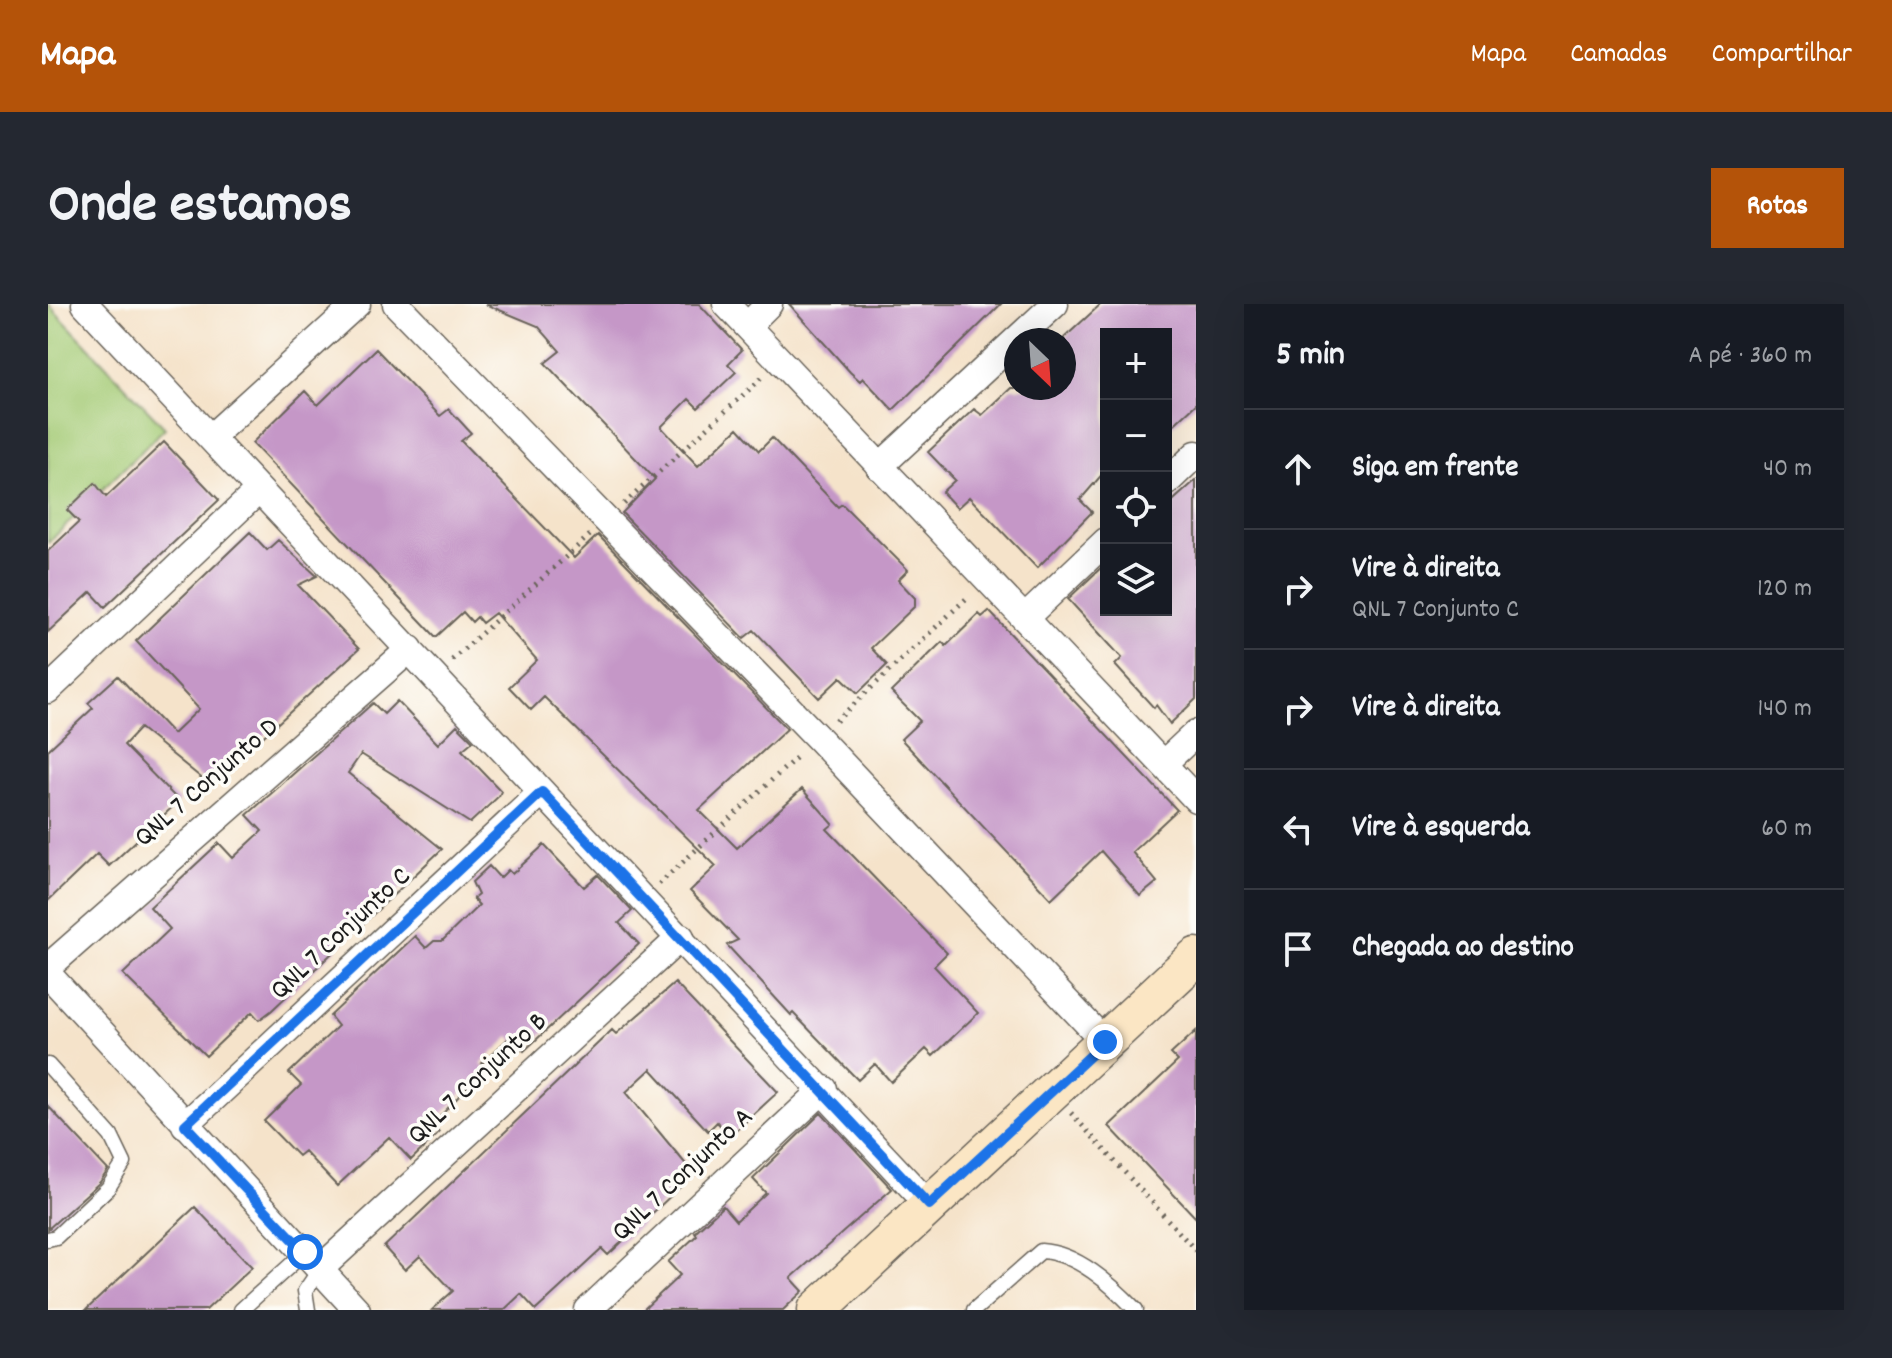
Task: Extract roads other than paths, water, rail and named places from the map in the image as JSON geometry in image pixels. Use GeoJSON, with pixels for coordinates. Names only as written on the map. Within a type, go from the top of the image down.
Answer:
{"type":"FeatureCollection","features":[{"type":"Feature","properties":{"kind":"street"},"geometry":{"type":"LineString","coordinates":[[85,304],[824,1089],[929,1205]]}},
{"type":"Feature","properties":{"kind":"street"},"geometry":{"type":"LineString","coordinates":[[211,437],[357,304]]}},
{"type":"Feature","properties":{"kind":"street"},"geometry":{"type":"LineString","coordinates":[[396,304],[818,738],[1105,1042]]}},
{"type":"Feature","properties":{"kind":"street"},"geometry":{"type":"LineString","coordinates":[[726,304],[1196,799]]}},
{"type":"Feature","properties":{"kind":"street"},"geometry":{"type":"LineString","coordinates":[[747,326],[769,304]]}},
{"type":"Feature","properties":{"kind":"street"},"geometry":{"type":"LineString","coordinates":[[1029,328],[1055,304]]}},
{"type":"Feature","properties":{"kind":"street"},"geometry":{"type":"LineString","coordinates":[[879,467],[1004,351]]}},
{"type":"Feature","properties":{"kind":"street"},"geometry":{"type":"LineString","coordinates":[[1172,477],[1196,454]]}},
{"type":"Feature","properties":{"kind":"street"},"geometry":{"type":"LineString","coordinates":[[48,690],[259,490]]}},
{"type":"Feature","properties":{"kind":"street"},"geometry":{"type":"LineString","coordinates":[[1025,618],[1103,544]]}},
{"type":"Feature","properties":{"kind":"street","name":"QNL 7 Conjunto D"},"geometry":{"type":"LineString","coordinates":[[48,967],[410,649]]}},
{"type":"Feature","properties":{"kind":"street"},"geometry":{"type":"LineString","coordinates":[[1163,764],[1196,733]]}},
{"type":"Feature","properties":{"kind":"street","name":"QNL 7 Conjunto C"},"geometry":{"type":"LineString","coordinates":[[185,1125],[542,792]]}},
{"type":"Feature","properties":{"kind":"street","name":"QNL 7 Conjunto B"},"geometry":{"type":"LineString","coordinates":[[312,1261],[681,937]]}},
{"type":"Feature","properties":{"kind":"street"},"geometry":{"type":"LineString","coordinates":[[822,1309],[1196,957]]}},
{"type":"Feature","properties":{"kind":"street"},"geometry":{"type":"LineString","coordinates":[[48,974],[357,1310]]}},
{"type":"Feature","properties":{"kind":"street","name":"QNL 7 Conjunto A"},"geometry":{"type":"LineString","coordinates":[[588,1310],[824,1089]]}},
{"type":"Feature","properties":{"kind":"lane"},"geometry":{"type":"LineString","coordinates":[[48,1065],[111,1136],[124,1163],[108,1188],[56,1237],[48,1239]]}},
{"type":"Feature","properties":{"kind":"lane"},"geometry":{"type":"LineString","coordinates":[[974,1310],[1041,1251],[1058,1252],[1089,1270],[1136,1310]]}},
{"type":"Feature","properties":{"kind":"lane"},"geometry":{"type":"LineString","coordinates":[[241,1310],[312,1261]]}},
{"type":"Feature","properties":{"kind":"lane"},"geometry":{"type":"LineString","coordinates":[[308,1310],[305,1291],[312,1261]]}}]}
